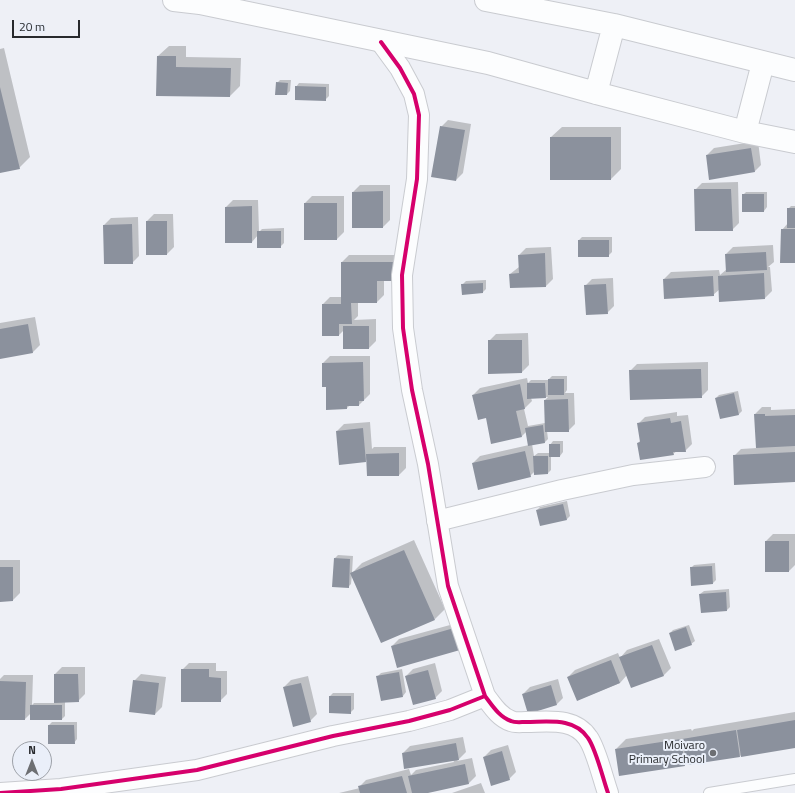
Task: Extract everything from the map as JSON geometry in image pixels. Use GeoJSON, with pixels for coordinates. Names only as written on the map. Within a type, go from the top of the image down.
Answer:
{"type":"FeatureCollection","features":[{"type":"Feature","properties":{"kind":"highway"},"geometry":{"type":"LineString","coordinates":[[174,0],[200,3],[381,42],[488,63],[596,94],[745,132],[795,142]]}},
{"type":"Feature","properties":{"kind":"highway"},"geometry":{"type":"LineString","coordinates":[[486,0],[614,25],[795,70]]}},
{"type":"Feature","properties":{"kind":"highway"},"geometry":{"type":"LineString","coordinates":[[596,94],[614,25]]}},
{"type":"Feature","properties":{"kind":"highway"},"geometry":{"type":"LineString","coordinates":[[745,132],[763,63]]}},
{"type":"Feature","properties":{"kind":"street"},"geometry":{"type":"LineString","coordinates":[[381,42],[400,68],[414,94],[419,115],[417,179],[402,275],[403,328],[412,390],[428,464],[448,586],[485,696],[498,712],[512,722],[563,722],[574,725],[582,731],[589,739],[608,793]]}},
{"type":"Feature","properties":{"kind":"street"},"geometry":{"type":"LineString","coordinates":[[437,521],[562,490],[633,475],[705,466]]}},
{"type":"Feature","properties":{"kind":"street"},"geometry":{"type":"LineString","coordinates":[[0,793],[61,789],[197,770],[333,736],[409,721],[450,710],[485,696]]}},
{"type":"Feature","properties":{"kind":"lane"},"geometry":{"type":"LineString","coordinates":[[709,793],[795,779]]}},
{"type":"Feature","properties":{"kind":"building"},"geometry":{"type":"Polygon","coordinates":[[[157,56],[176,56],[176,67],[231,68],[230,97],[156,96],[157,56]]]}},
{"type":"Feature","properties":{"kind":"building"},"geometry":{"type":"Polygon","coordinates":[[[276,82],[288,83],[287,95],[275,95],[276,82]]]}},
{"type":"Feature","properties":{"kind":"building"},"geometry":{"type":"Polygon","coordinates":[[[295,86],[326,87],[326,101],[295,100],[295,86]]]}},
{"type":"Feature","properties":{"kind":"building"},"geometry":{"type":"Polygon","coordinates":[[[0,87],[20,169],[0,173],[0,87]]]}},
{"type":"Feature","properties":{"kind":"building"},"geometry":{"type":"Polygon","coordinates":[[[440,126],[465,130],[456,181],[431,177],[440,126]]]}},
{"type":"Feature","properties":{"kind":"building"},"geometry":{"type":"Polygon","coordinates":[[[550,137],[611,137],[611,180],[550,180],[550,137]]]}},
{"type":"Feature","properties":{"kind":"building"},"geometry":{"type":"Polygon","coordinates":[[[751,148],[755,172],[709,180],[706,155],[751,148]]]}},
{"type":"Feature","properties":{"kind":"building"},"geometry":{"type":"Polygon","coordinates":[[[694,189],[731,189],[733,231],[695,231],[694,189]]]}},
{"type":"Feature","properties":{"kind":"building"},"geometry":{"type":"Polygon","coordinates":[[[383,191],[383,228],[352,228],[352,192],[383,191]]]}},
{"type":"Feature","properties":{"kind":"building"},"geometry":{"type":"Polygon","coordinates":[[[742,194],[764,194],[764,212],[742,212],[742,194]]]}},
{"type":"Feature","properties":{"kind":"building"},"geometry":{"type":"Polygon","coordinates":[[[304,203],[337,203],[337,240],[304,240],[304,203]]]}},
{"type":"Feature","properties":{"kind":"building"},"geometry":{"type":"Polygon","coordinates":[[[252,206],[252,243],[225,243],[225,207],[252,206]]]}},
{"type":"Feature","properties":{"kind":"building"},"geometry":{"type":"Polygon","coordinates":[[[787,208],[795,208],[795,228],[787,228],[787,208]]]}},
{"type":"Feature","properties":{"kind":"building"},"geometry":{"type":"Polygon","coordinates":[[[146,221],[167,221],[167,255],[146,255],[146,221]]]}},
{"type":"Feature","properties":{"kind":"building"},"geometry":{"type":"Polygon","coordinates":[[[132,224],[133,264],[104,264],[103,225],[132,224]]]}},
{"type":"Feature","properties":{"kind":"building"},"geometry":{"type":"Polygon","coordinates":[[[781,229],[795,229],[795,263],[780,263],[781,229]]]}},
{"type":"Feature","properties":{"kind":"building"},"geometry":{"type":"Polygon","coordinates":[[[257,231],[281,231],[281,248],[257,248],[257,231]]]}},
{"type":"Feature","properties":{"kind":"building"},"geometry":{"type":"Polygon","coordinates":[[[578,240],[609,240],[609,257],[578,257],[578,240]]]}},
{"type":"Feature","properties":{"kind":"building"},"geometry":{"type":"Polygon","coordinates":[[[766,252],[767,270],[726,272],[725,254],[766,252]]]}},
{"type":"Feature","properties":{"kind":"building"},"geometry":{"type":"Polygon","coordinates":[[[545,253],[546,287],[510,288],[509,274],[519,273],[518,255],[545,253]]]}},
{"type":"Feature","properties":{"kind":"building"},"geometry":{"type":"Polygon","coordinates":[[[341,262],[393,262],[393,281],[377,281],[377,303],[351,303],[352,324],[339,324],[339,336],[322,336],[322,304],[341,304],[341,262]]]}},
{"type":"Feature","properties":{"kind":"building"},"geometry":{"type":"Polygon","coordinates":[[[764,273],[765,299],[719,302],[718,276],[764,273]]]}},
{"type":"Feature","properties":{"kind":"building"},"geometry":{"type":"Polygon","coordinates":[[[713,276],[714,296],[664,299],[663,279],[713,276]]]}},
{"type":"Feature","properties":{"kind":"building"},"geometry":{"type":"Polygon","coordinates":[[[483,283],[483,293],[462,295],[461,284],[483,283]]]}},
{"type":"Feature","properties":{"kind":"building"},"geometry":{"type":"Polygon","coordinates":[[[606,284],[608,314],[586,315],[584,285],[606,284]]]}},
{"type":"Feature","properties":{"kind":"building"},"geometry":{"type":"Polygon","coordinates":[[[28,324],[33,353],[0,359],[0,329],[28,324]]]}},
{"type":"Feature","properties":{"kind":"building"},"geometry":{"type":"Polygon","coordinates":[[[343,326],[369,326],[369,349],[343,349],[343,326]]]}},
{"type":"Feature","properties":{"kind":"building"},"geometry":{"type":"Polygon","coordinates":[[[488,340],[522,340],[522,373],[488,374],[488,340]]]}},
{"type":"Feature","properties":{"kind":"building"},"geometry":{"type":"Polygon","coordinates":[[[363,362],[364,401],[359,401],[359,406],[347,406],[347,409],[326,410],[326,387],[322,387],[322,363],[363,362]]]}},
{"type":"Feature","properties":{"kind":"building"},"geometry":{"type":"Polygon","coordinates":[[[701,369],[702,398],[630,400],[629,370],[701,369]]]}},
{"type":"Feature","properties":{"kind":"building"},"geometry":{"type":"Polygon","coordinates":[[[548,379],[564,379],[564,395],[548,395],[548,379]]]}},
{"type":"Feature","properties":{"kind":"building"},"geometry":{"type":"Polygon","coordinates":[[[527,383],[545,383],[546,398],[527,399],[527,383]]]}},
{"type":"Feature","properties":{"kind":"building"},"geometry":{"type":"Polygon","coordinates":[[[520,384],[525,409],[516,411],[522,437],[491,444],[486,418],[478,420],[472,395],[520,384]]]}},
{"type":"Feature","properties":{"kind":"building"},"geometry":{"type":"Polygon","coordinates":[[[734,393],[739,415],[720,419],[715,398],[734,393]]]}},
{"type":"Feature","properties":{"kind":"building"},"geometry":{"type":"Polygon","coordinates":[[[568,399],[569,432],[545,432],[544,400],[568,399]]]}},
{"type":"Feature","properties":{"kind":"building"},"geometry":{"type":"Polygon","coordinates":[[[754,414],[765,414],[765,416],[795,415],[795,446],[756,448],[754,414]]]}},
{"type":"Feature","properties":{"kind":"building"},"geometry":{"type":"Polygon","coordinates":[[[670,418],[671,423],[681,421],[686,452],[673,452],[674,455],[640,460],[637,443],[640,442],[637,423],[670,418]]]}},
{"type":"Feature","properties":{"kind":"building"},"geometry":{"type":"Polygon","coordinates":[[[543,425],[545,443],[528,446],[525,428],[543,425]]]}},
{"type":"Feature","properties":{"kind":"building"},"geometry":{"type":"Polygon","coordinates":[[[363,428],[366,462],[339,465],[336,431],[363,428]]]}},
{"type":"Feature","properties":{"kind":"building"},"geometry":{"type":"Polygon","coordinates":[[[549,444],[560,444],[560,457],[549,457],[549,444]]]}},
{"type":"Feature","properties":{"kind":"building"},"geometry":{"type":"Polygon","coordinates":[[[525,451],[531,477],[478,490],[472,463],[525,451]]]}},
{"type":"Feature","properties":{"kind":"building"},"geometry":{"type":"Polygon","coordinates":[[[795,452],[795,482],[734,485],[733,455],[795,452]]]}},
{"type":"Feature","properties":{"kind":"building"},"geometry":{"type":"Polygon","coordinates":[[[399,453],[399,476],[367,476],[366,454],[399,453]]]}},
{"type":"Feature","properties":{"kind":"building"},"geometry":{"type":"Polygon","coordinates":[[[533,456],[548,456],[548,474],[534,475],[533,456]]]}},
{"type":"Feature","properties":{"kind":"building"},"geometry":{"type":"Polygon","coordinates":[[[563,504],[567,520],[540,526],[536,510],[563,504]]]}},
{"type":"Feature","properties":{"kind":"building"},"geometry":{"type":"Polygon","coordinates":[[[765,541],[789,541],[789,572],[765,572],[765,541]]]}},
{"type":"Feature","properties":{"kind":"building"},"geometry":{"type":"Polygon","coordinates":[[[404,550],[435,620],[381,643],[350,573],[404,550]]]}},
{"type":"Feature","properties":{"kind":"building"},"geometry":{"type":"Polygon","coordinates":[[[334,558],[350,559],[349,588],[332,587],[334,558]]]}},
{"type":"Feature","properties":{"kind":"building"},"geometry":{"type":"Polygon","coordinates":[[[712,566],[713,584],[691,586],[690,567],[712,566]]]}},
{"type":"Feature","properties":{"kind":"building"},"geometry":{"type":"Polygon","coordinates":[[[0,567],[13,567],[13,601],[0,602],[0,567]]]}},
{"type":"Feature","properties":{"kind":"building"},"geometry":{"type":"Polygon","coordinates":[[[726,592],[727,611],[701,613],[699,594],[726,592]]]}},
{"type":"Feature","properties":{"kind":"building"},"geometry":{"type":"Polygon","coordinates":[[[686,627],[692,645],[675,651],[669,633],[686,627]]]}},
{"type":"Feature","properties":{"kind":"building"},"geometry":{"type":"Polygon","coordinates":[[[454,628],[460,650],[397,668],[391,646],[454,628]]]}},
{"type":"Feature","properties":{"kind":"building"},"geometry":{"type":"Polygon","coordinates":[[[652,645],[664,676],[631,688],[619,657],[652,645]]]}},
{"type":"Feature","properties":{"kind":"building"},"geometry":{"type":"Polygon","coordinates":[[[611,660],[620,683],[577,701],[567,677],[611,660]]]}},
{"type":"Feature","properties":{"kind":"building"},"geometry":{"type":"Polygon","coordinates":[[[181,669],[209,669],[209,677],[221,678],[221,702],[181,702],[181,669]]]}},
{"type":"Feature","properties":{"kind":"building"},"geometry":{"type":"Polygon","coordinates":[[[428,670],[436,699],[413,705],[405,676],[428,670]]]}},
{"type":"Feature","properties":{"kind":"building"},"geometry":{"type":"Polygon","coordinates":[[[399,672],[403,697],[381,701],[376,676],[399,672]]]}},
{"type":"Feature","properties":{"kind":"building"},"geometry":{"type":"Polygon","coordinates":[[[54,674],[78,674],[79,702],[54,703],[54,674]]]}},
{"type":"Feature","properties":{"kind":"building"},"geometry":{"type":"Polygon","coordinates":[[[133,680],[159,683],[155,715],[129,712],[133,680]]]}},
{"type":"Feature","properties":{"kind":"building"},"geometry":{"type":"Polygon","coordinates":[[[0,681],[26,682],[25,720],[0,720],[0,681]]]}},
{"type":"Feature","properties":{"kind":"building"},"geometry":{"type":"Polygon","coordinates":[[[301,683],[311,722],[293,727],[283,687],[301,683]]]}},
{"type":"Feature","properties":{"kind":"building"},"geometry":{"type":"Polygon","coordinates":[[[551,685],[557,705],[528,714],[522,694],[551,685]]]}},
{"type":"Feature","properties":{"kind":"building"},"geometry":{"type":"Polygon","coordinates":[[[329,696],[351,696],[351,714],[329,713],[329,696]]]}},
{"type":"Feature","properties":{"kind":"building"},"geometry":{"type":"Polygon","coordinates":[[[30,705],[62,705],[62,720],[30,720],[30,705]]]}},
{"type":"Feature","properties":{"kind":"building"},"geometry":{"type":"Polygon","coordinates":[[[795,720],[795,748],[741,757],[737,730],[795,720]]]}},
{"type":"Feature","properties":{"kind":"building"},"geometry":{"type":"Polygon","coordinates":[[[48,725],[74,725],[75,744],[52,744],[52,741],[48,741],[48,725]]]}},
{"type":"Feature","properties":{"kind":"building"},"geometry":{"type":"Polygon","coordinates":[[[736,730],[740,757],[687,765],[682,739],[736,730]]]}},
{"type":"Feature","properties":{"kind":"building"},"geometry":{"type":"Polygon","coordinates":[[[681,739],[685,766],[619,776],[615,749],[681,739]]]}},
{"type":"Feature","properties":{"kind":"building"},"geometry":{"type":"Polygon","coordinates":[[[456,743],[459,760],[404,769],[402,753],[456,743]]]}},
{"type":"Feature","properties":{"kind":"building"},"geometry":{"type":"Polygon","coordinates":[[[502,751],[510,780],[491,786],[483,757],[502,751]]]}},
{"type":"Feature","properties":{"kind":"building"},"geometry":{"type":"Polygon","coordinates":[[[465,764],[469,784],[428,793],[412,793],[408,776],[465,764]]]}},
{"type":"Feature","properties":{"kind":"building"},"geometry":{"type":"Polygon","coordinates":[[[402,776],[407,793],[360,793],[358,786],[402,776]]]}},
{"type":"Feature","properties":{"kind":"cycle path"},"geometry":{"type":"LineString","coordinates":[[381,42],[400,68],[414,94],[419,115],[417,179],[402,275],[403,328],[412,390],[428,464],[448,586],[485,696],[493,707],[499,714],[513,722],[560,722],[576,727],[582,731],[594,749],[608,793]]}},
{"type":"Feature","properties":{"kind":"cycle path"},"geometry":{"type":"LineString","coordinates":[[0,793],[61,789],[197,770],[333,736],[409,721],[450,710],[485,696]]}},
{"type":"Feature","properties":{"kind":"place","name":"Moivaro Primary School"},"geometry":{"type":"Point","coordinates":[713,753]}}]}
